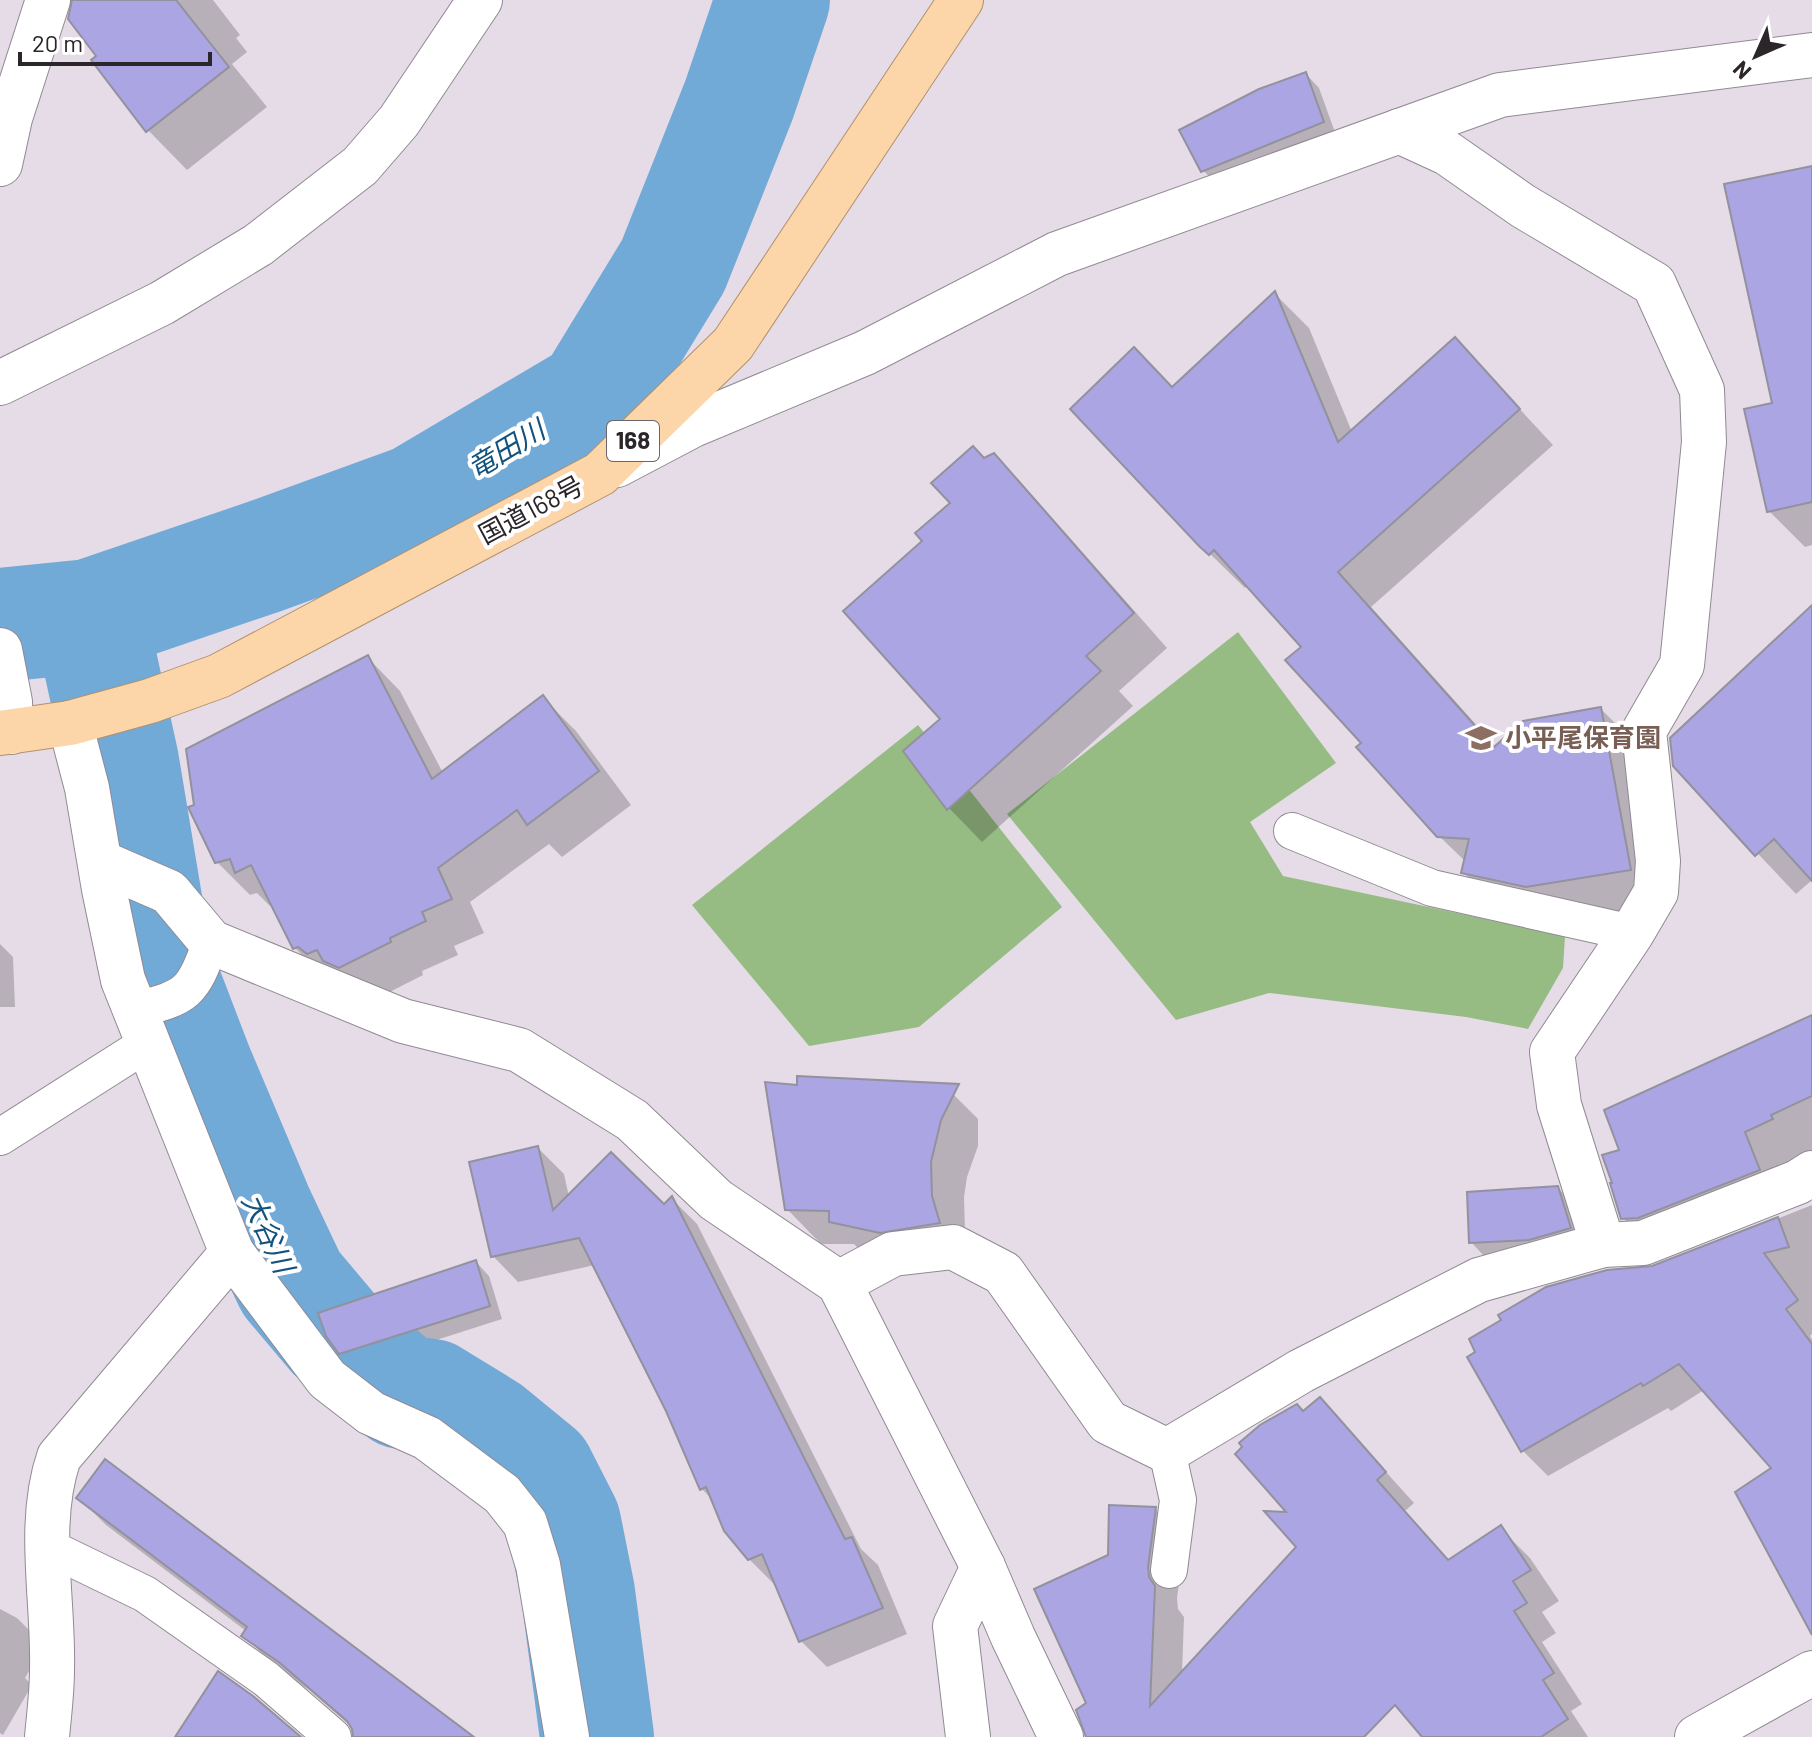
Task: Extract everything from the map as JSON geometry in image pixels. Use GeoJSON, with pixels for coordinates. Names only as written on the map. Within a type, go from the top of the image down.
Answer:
{"type":"FeatureCollection","features":[{"type":"Feature","properties":{"kind":"highway","name":"国道168号"},"geometry":{"type":"LineString","coordinates":[[7,722],[82,720],[150,701],[219,676],[600,474],[733,344],[961,0]]}},
{"type":"Feature","properties":{"kind":"street"},"geometry":{"type":"LineString","coordinates":[[0,164],[10,118],[48,0]]}},
{"type":"Feature","properties":{"kind":"street"},"geometry":{"type":"LineString","coordinates":[[0,383],[162,303],[258,245],[360,166],[399,121],[480,0]]}},
{"type":"Feature","properties":{"kind":"street"},"geometry":{"type":"LineString","coordinates":[[600,474],[693,425],[865,353],[1057,254],[1500,95],[1812,55]]}},
{"type":"Feature","properties":{"kind":"street"},"geometry":{"type":"LineString","coordinates":[[1399,131],[1447,153],[1523,206],[1654,284],[1702,390],[1704,442],[1682,665],[1644,731],[1658,861],[1656,892],[1552,1052],[1559,1105],[1603,1245]]}},
{"type":"Feature","properties":{"kind":"street"},"geometry":{"type":"LineString","coordinates":[[0,650],[7,722]]}},
{"type":"Feature","properties":{"kind":"street"},"geometry":{"type":"LineString","coordinates":[[82,720],[87,788],[123,980],[143,1020],[232,1253],[327,1379],[371,1413],[427,1438],[502,1494],[525,1523],[538,1565],[567,1737]]}},
{"type":"Feature","properties":{"kind":"street"},"geometry":{"type":"LineString","coordinates":[[100,862],[169,892],[211,942],[403,1021],[519,1050],[632,1120],[716,1200],[839,1283],[983,1567],[1061,1737]]}},
{"type":"Feature","properties":{"kind":"street"},"geometry":{"type":"LineString","coordinates":[[839,1283],[893,1254],[953,1247],[1003,1273],[1108,1422],[1167,1451],[1301,1371],[1479,1280],[1603,1245],[1643,1243],[1807,1185]]}},
{"type":"Feature","properties":{"kind":"street"},"geometry":{"type":"LineString","coordinates":[[47,1737],[52,1670],[48,1547],[50,1482],[59,1457],[232,1253]]}},
{"type":"Feature","properties":{"kind":"street"},"geometry":{"type":"LineString","coordinates":[[968,1737],[955,1626],[983,1567]]}},
{"type":"Feature","properties":{"kind":"street"},"geometry":{"type":"LineString","coordinates":[[1697,1737],[1812,1673]]}},
{"type":"Feature","properties":{"kind":"lane"},"geometry":{"type":"LineString","coordinates":[[1292,831],[1432,888],[1632,933]]}},
{"type":"Feature","properties":{"kind":"lane"},"geometry":{"type":"LineString","coordinates":[[0,1137],[143,1020],[187,992],[197,980],[211,942]]}},
{"type":"Feature","properties":{"kind":"lane"},"geometry":{"type":"LineString","coordinates":[[1167,1451],[1178,1500],[1169,1570]]}},
{"type":"Feature","properties":{"kind":"lane"},"geometry":{"type":"LineString","coordinates":[[48,1547],[145,1594],[266,1679],[333,1737]]}},
{"type":"Feature","properties":{"kind":"green space"},"geometry":{"type":"Polygon","coordinates":[[[1238,632],[1336,763],[1250,822],[1283,876],[1565,936],[1563,968],[1528,1029],[1466,1017],[1269,993],[1176,1020],[1007,814],[1238,632]]]}},
{"type":"Feature","properties":{"kind":"green space"},"geometry":{"type":"Polygon","coordinates":[[[918,725],[1062,907],[919,1027],[809,1046],[692,905],[918,725]]]}},
{"type":"Feature","properties":{"kind":"building"},"geometry":{"type":"Polygon","coordinates":[[[72,0],[176,0],[229,67],[146,132],[91,60],[96,56],[68,19],[72,0]]]}},
{"type":"Feature","properties":{"kind":"building"},"geometry":{"type":"Polygon","coordinates":[[[1306,72],[1324,122],[1201,172],[1179,130],[1259,89],[1306,72]]]}},
{"type":"Feature","properties":{"kind":"building"},"geometry":{"type":"Polygon","coordinates":[[[1812,166],[1812,502],[1767,512],[1744,409],[1772,403],[1724,184],[1812,166]]]}},
{"type":"Feature","properties":{"kind":"building"},"geometry":{"type":"Polygon","coordinates":[[[1275,291],[1338,442],[1455,337],[1520,409],[1338,572],[1494,747],[1523,721],[1601,707],[1631,870],[1526,887],[1461,873],[1469,839],[1437,837],[1356,747],[1361,743],[1285,660],[1301,647],[1214,550],[1209,555],[1199,546],[1070,409],[1134,347],[1172,387],[1275,291]]]}},
{"type":"Feature","properties":{"kind":"building"},"geometry":{"type":"Polygon","coordinates":[[[973,446],[984,458],[994,453],[1134,613],[1086,656],[1101,671],[947,810],[903,751],[940,719],[843,611],[922,541],[915,533],[950,503],[931,483],[973,446]]]}},
{"type":"Feature","properties":{"kind":"building"},"geometry":{"type":"Polygon","coordinates":[[[1812,605],[1812,881],[1774,839],[1755,856],[1673,766],[1670,738],[1812,605]]]}},
{"type":"Feature","properties":{"kind":"building"},"geometry":{"type":"Polygon","coordinates":[[[368,655],[432,779],[543,695],[599,771],[527,825],[517,810],[438,868],[452,899],[422,912],[426,921],[339,968],[323,961],[317,950],[307,954],[298,947],[293,949],[251,865],[235,873],[230,859],[215,863],[188,807],[194,805],[186,749],[368,655]]]}},
{"type":"Feature","properties":{"kind":"building"},"geometry":{"type":"Polygon","coordinates":[[[1812,1015],[1812,1096],[1771,1115],[1773,1119],[1745,1132],[1760,1170],[1638,1218],[1621,1219],[1602,1155],[1619,1150],[1604,1110],[1812,1015]]]}},
{"type":"Feature","properties":{"kind":"building"},"geometry":{"type":"Polygon","coordinates":[[[797,1076],[959,1084],[941,1120],[931,1162],[932,1196],[940,1223],[880,1233],[829,1222],[829,1211],[785,1210],[765,1082],[797,1085],[797,1076]]]}},
{"type":"Feature","properties":{"kind":"building"},"geometry":{"type":"Polygon","coordinates":[[[538,1146],[553,1210],[611,1152],[664,1204],[672,1196],[845,1539],[852,1537],[883,1608],[799,1642],[762,1554],[748,1560],[724,1531],[706,1487],[700,1490],[666,1411],[579,1238],[491,1257],[469,1162],[538,1146]]]}},
{"type":"Feature","properties":{"kind":"building"},"geometry":{"type":"Polygon","coordinates":[[[1558,1186],[1571,1228],[1529,1240],[1469,1243],[1467,1192],[1558,1186]]]}},
{"type":"Feature","properties":{"kind":"building"},"geometry":{"type":"Polygon","coordinates":[[[1778,1217],[1789,1247],[1764,1253],[1798,1300],[1786,1309],[1812,1344],[1812,1635],[1735,1492],[1771,1468],[1679,1364],[1521,1452],[1467,1357],[1475,1352],[1469,1339],[1501,1320],[1498,1315],[1546,1287],[1607,1270],[1652,1266],[1778,1217]]]}},
{"type":"Feature","properties":{"kind":"building"},"geometry":{"type":"Polygon","coordinates":[[[476,1260],[490,1306],[339,1354],[326,1336],[318,1313],[476,1260]]]}},
{"type":"Feature","properties":{"kind":"building"},"geometry":{"type":"Polygon","coordinates":[[[1320,1397],[1386,1472],[1377,1480],[1448,1560],[1501,1525],[1531,1570],[1513,1581],[1527,1603],[1514,1611],[1554,1673],[1543,1680],[1568,1719],[1541,1737],[1422,1737],[1395,1705],[1364,1737],[1086,1737],[1076,1710],[1086,1703],[1034,1589],[1108,1555],[1109,1505],[1156,1507],[1148,1567],[1149,1577],[1155,1586],[1150,1706],[1296,1547],[1264,1511],[1286,1512],[1235,1454],[1242,1447],[1239,1443],[1260,1425],[1297,1404],[1303,1411],[1320,1397]]]}},
{"type":"Feature","properties":{"kind":"building"},"geometry":{"type":"Polygon","coordinates":[[[105,1459],[474,1737],[353,1737],[347,1721],[280,1663],[241,1636],[247,1627],[76,1498],[105,1459]]]}},
{"type":"Feature","properties":{"kind":"building"},"geometry":{"type":"Polygon","coordinates":[[[218,1671],[253,1696],[301,1737],[175,1737],[218,1671]]]}},
{"type":"Feature","properties":{"kind":"waterway","name":"竜田川"},"geometry":{"type":"LineString","coordinates":[[0,625],[90,616],[417,501],[593,397],[673,266],[739,100],[773,0]]}},
{"type":"Feature","properties":{"kind":"waterway","name":"大谷川"},"geometry":{"type":"LineString","coordinates":[[90,616],[122,762],[155,960],[256,1209],[291,1283],[334,1334],[402,1392],[431,1396],[488,1431],[538,1472],[564,1523],[578,1593],[597,1737]]}},
{"type":"Feature","properties":{"kind":"place","name":"小平尾保育園"},"geometry":{"type":"Point","coordinates":[1481,738]}}]}
